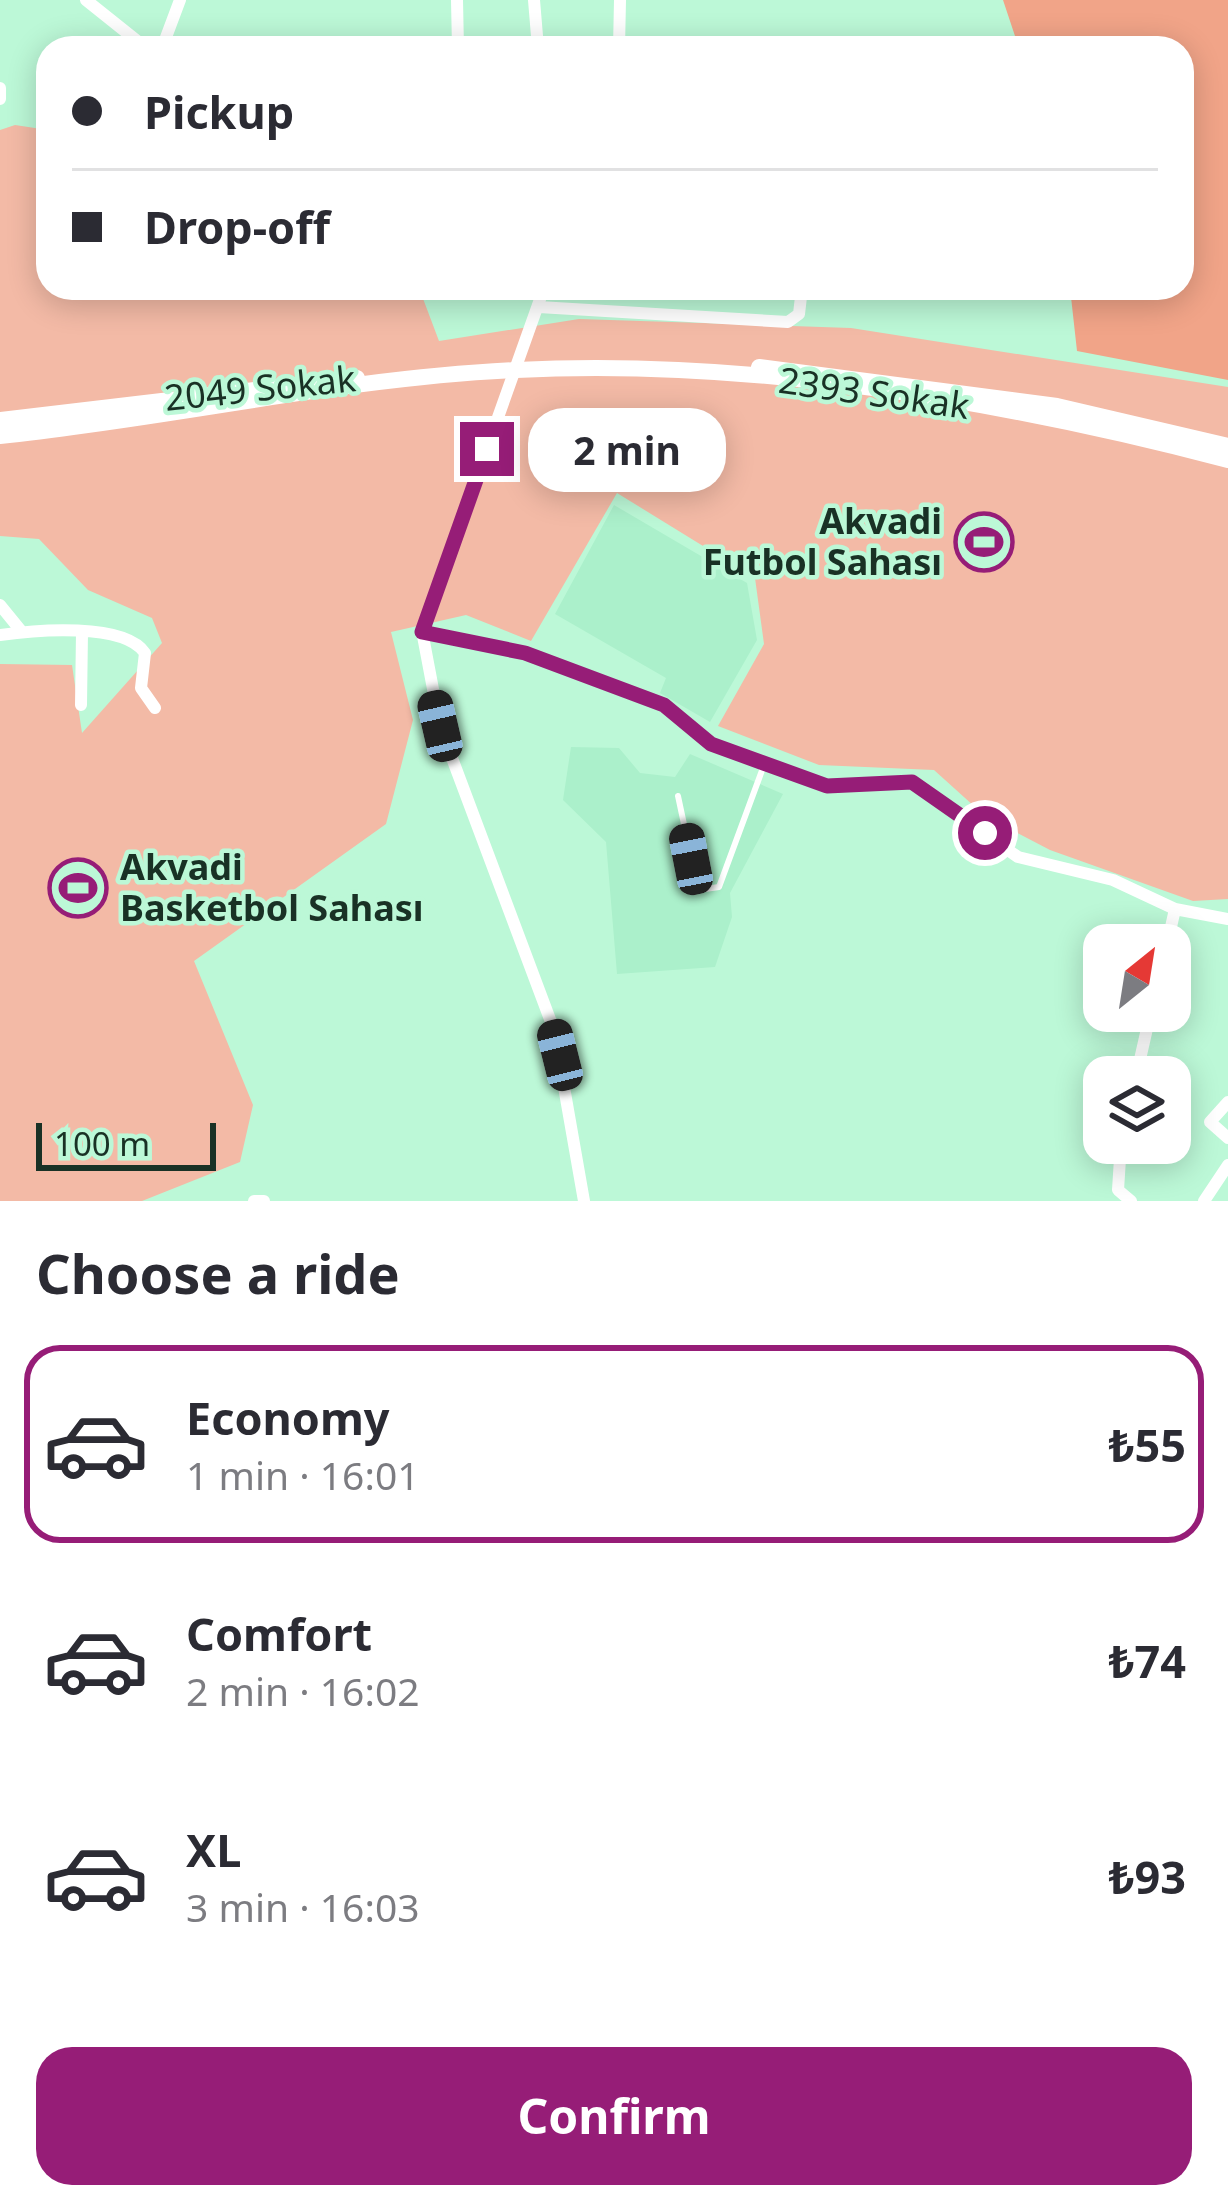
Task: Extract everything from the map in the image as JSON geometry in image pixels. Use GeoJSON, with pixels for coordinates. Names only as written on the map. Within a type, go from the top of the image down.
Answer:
{"type":"FeatureCollection","features":[{"type":"Feature","properties":{"kind":"main road","name":"2049 Sokak"},"geometry":{"type":"LineString","coordinates":[[0,420],[518,364]]}},
{"type":"Feature","properties":{"kind":"main road","name":"2049 Sokak"},"geometry":{"type":"LineString","coordinates":[[0,436],[518,364]]}},
{"type":"Feature","properties":{"kind":"main road","name":"2393 Sokak"},"geometry":{"type":"LineString","coordinates":[[518,364],[742,366],[892,381],[1057,406],[1228,446]]}},
{"type":"Feature","properties":{"kind":"main road","name":"2393 Sokak"},"geometry":{"type":"LineString","coordinates":[[518,364],[825,385],[1078,423],[1228,460]]}},
{"type":"Feature","properties":{"kind":"street"},"geometry":{"type":"LineString","coordinates":[[86,0],[131,36]]}},
{"type":"Feature","properties":{"kind":"street"},"geometry":{"type":"LineString","coordinates":[[166,36],[180,0]]}},
{"type":"Feature","properties":{"kind":"street"},"geometry":{"type":"LineString","coordinates":[[457,0],[458,36]]}},
{"type":"Feature","properties":{"kind":"street"},"geometry":{"type":"LineString","coordinates":[[534,0],[537,36]]}},
{"type":"Feature","properties":{"kind":"street"},"geometry":{"type":"LineString","coordinates":[[619,36],[620,0]]}},
{"type":"Feature","properties":{"kind":"street"},"geometry":{"type":"LineString","coordinates":[[0,88],[0,99]]}},
{"type":"Feature","properties":{"kind":"street"},"geometry":{"type":"LineString","coordinates":[[541,300],[422,632],[440,726],[554,1030],[584,1201]]}},
{"type":"Feature","properties":{"kind":"street"},"geometry":{"type":"LineString","coordinates":[[539,307],[788,322],[799,314],[801,300]]}},
{"type":"Feature","properties":{"kind":"street"},"geometry":{"type":"LineString","coordinates":[[0,605],[22,632]]}},
{"type":"Feature","properties":{"kind":"street"},"geometry":{"type":"LineString","coordinates":[[81,705],[82,632]]}},
{"type":"Feature","properties":{"kind":"street"},"geometry":{"type":"LineString","coordinates":[[0,635],[82,632],[138,643],[145,652],[142,693],[155,709]]}},
{"type":"Feature","properties":{"kind":"street"},"geometry":{"type":"LineString","coordinates":[[422,632],[525,653],[664,705],[711,744],[827,786],[912,782],[1018,856],[1114,880],[1175,908],[1228,919]]}},
{"type":"Feature","properties":{"kind":"street"},"geometry":{"type":"LineString","coordinates":[[1172,924],[1175,908]]}},
{"type":"Feature","properties":{"kind":"street"},"geometry":{"type":"LineString","coordinates":[[1228,1102],[1210,1122],[1228,1138]]}},
{"type":"Feature","properties":{"kind":"street"},"geometry":{"type":"LineString","coordinates":[[1120,1164],[1118,1190],[1131,1201]]}},
{"type":"Feature","properties":{"kind":"street"},"geometry":{"type":"LineString","coordinates":[[1204,1201],[1228,1165]]}},
{"type":"Feature","properties":{"kind":"street"},"geometry":{"type":"LineString","coordinates":[[254,1201],[264,1201]]}},
{"type":"Feature","properties":{"kind":"lane"},"geometry":{"type":"LineString","coordinates":[[678,796],[698,890],[718,887],[765,763]]}},
{"type":"Feature","properties":{"kind":"shaded area"},"geometry":{"type":"Polygon","coordinates":[[[1003,0],[1228,0],[1228,380],[1077,351],[1071,300],[1194,300],[1194,36],[1015,36],[1003,0]]]}},
{"type":"Feature","properties":{"kind":"shaded area"},"geometry":{"type":"Polygon","coordinates":[[[15,125],[36,128],[36,300],[424,300],[439,341],[579,319],[851,328],[1228,387],[1228,899],[1193,901],[1050,850],[985,816],[934,770],[819,765],[718,726],[764,644],[755,578],[617,493],[531,641],[466,615],[391,632],[413,720],[386,824],[194,961],[253,1105],[240,1162],[142,1201],[0,1201],[0,664],[72,665],[82,733],[162,643],[152,618],[88,590],[39,539],[0,536],[0,130],[15,125]]]}},
{"type":"Feature","properties":{"kind":"shaded area"},"geometry":{"type":"Polygon","coordinates":[[[614,505],[747,583],[757,640],[710,722],[660,693],[666,678],[555,614],[614,505]]]}},
{"type":"Feature","properties":{"kind":"shaded area"},"geometry":{"type":"Polygon","coordinates":[[[571,747],[619,748],[640,773],[675,777],[690,754],[783,794],[730,893],[732,917],[715,967],[617,974],[606,842],[563,800],[571,747]]]}},
{"type":"Feature","properties":{"kind":"place","name":"Akvadi Futbol Sahası"},"geometry":{"type":"Point","coordinates":[984,542]}},
{"type":"Feature","properties":{"kind":"place","name":"Akvadi Basketbol Sahası"},"geometry":{"type":"Point","coordinates":[78,888]}},
{"type":"Feature","properties":{"kind":"route"},"geometry":{"type":"LineString","coordinates":[[487,449],[422,632],[525,653],[664,705],[711,744],[827,786],[912,782],[985,833]]}}]}
